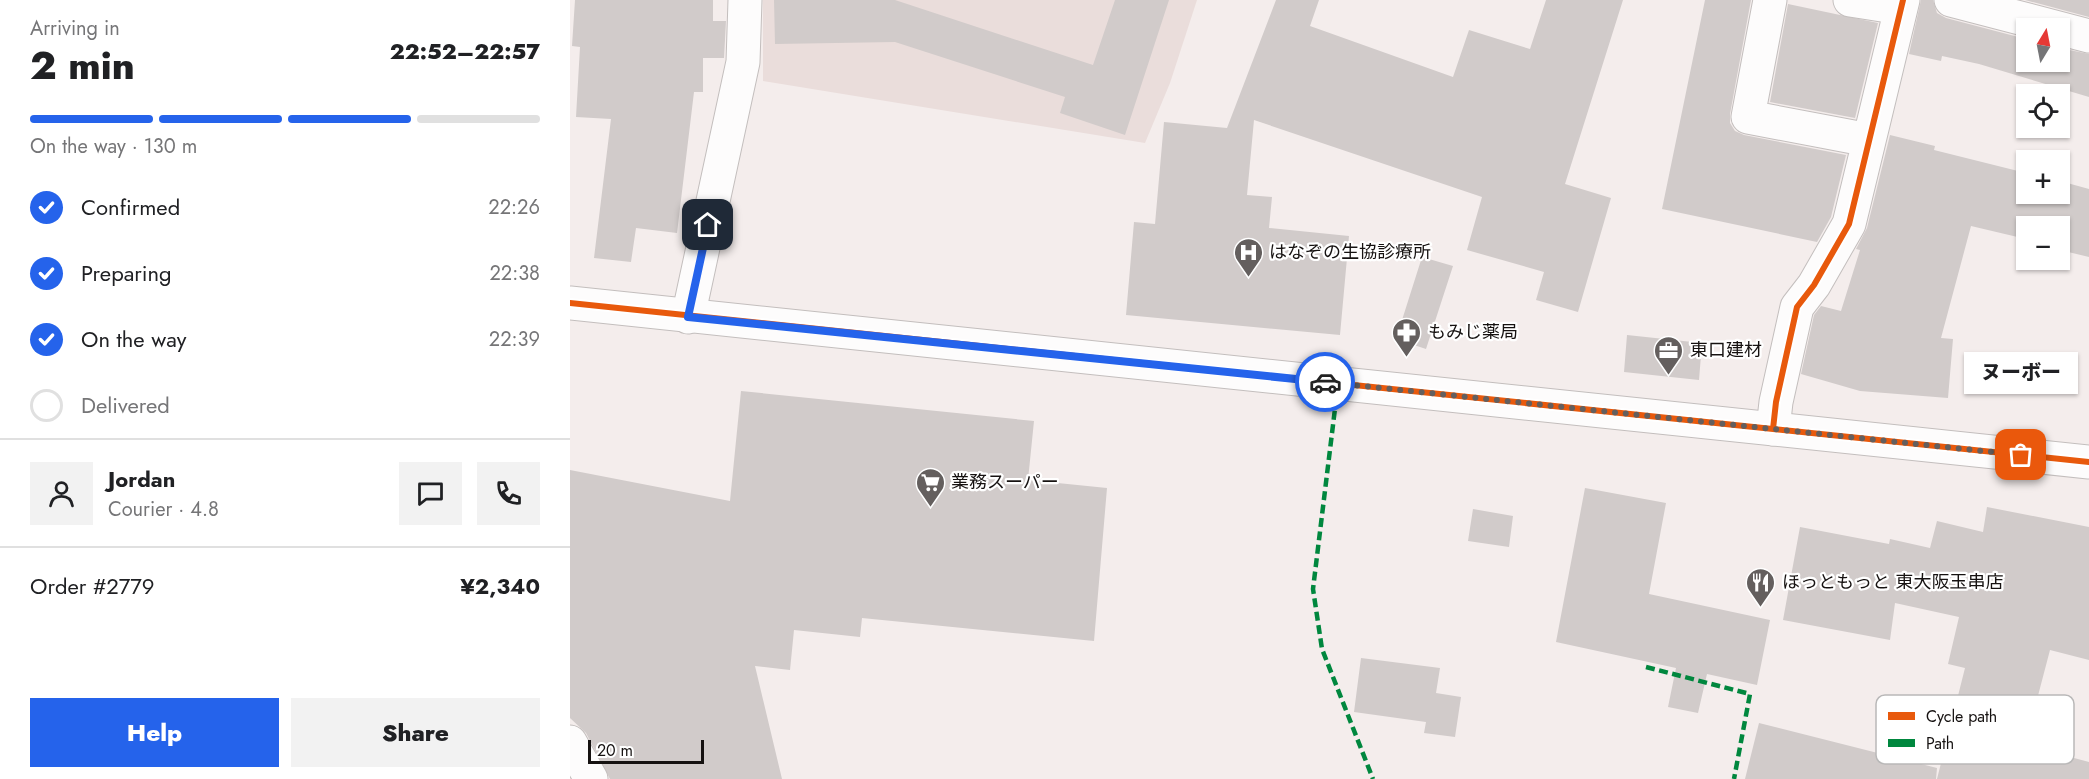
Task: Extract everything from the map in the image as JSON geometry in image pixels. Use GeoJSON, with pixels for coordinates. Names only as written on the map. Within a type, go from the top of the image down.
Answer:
{"type":"FeatureCollection","features":[{"type":"Feature","properties":{"kind":"main road"},"geometry":{"type":"LineString","coordinates":[[688,317],[743,62],[745,0]]}},
{"type":"Feature","properties":{"kind":"main road"},"geometry":{"type":"LineString","coordinates":[[1770,0],[1748,117],[1869,140]]}},
{"type":"Feature","properties":{"kind":"main road"},"geometry":{"type":"LineString","coordinates":[[1773,429],[1776,402],[1797,307],[1814,285],[1849,224],[1902,4],[1850,0]]}},
{"type":"Feature","properties":{"kind":"main road"},"geometry":{"type":"LineString","coordinates":[[1951,0],[2089,36]]}},
{"type":"Feature","properties":{"kind":"main road"},"geometry":{"type":"LineString","coordinates":[[570,303],[2089,462]]}},
{"type":"Feature","properties":{"kind":"main road"},"geometry":{"type":"LineString","coordinates":[[570,742],[591,779]]}},
{"type":"Feature","properties":{"kind":"shaded area"},"geometry":{"type":"Polygon","coordinates":[[[763,0],[1197,0],[1170,83],[1145,143],[763,81],[763,0]]]}},
{"type":"Feature","properties":{"kind":"building"},"geometry":{"type":"Polygon","coordinates":[[[575,0],[713,0],[713,21],[726,21],[724,58],[703,58],[703,92],[694,92],[677,233],[636,228],[631,262],[594,258],[611,119],[576,117],[580,47],[572,46],[575,0]]]}},
{"type":"Feature","properties":{"kind":"building"},"geometry":{"type":"Polygon","coordinates":[[[774,0],[895,0],[1093,65],[1115,0],[1169,0],[1125,135],[1060,113],[1065,97],[895,42],[775,44],[774,0]]]}},
{"type":"Feature","properties":{"kind":"building"},"geometry":{"type":"Polygon","coordinates":[[[1276,0],[1319,0],[1310,26],[1453,77],[1469,30],[1530,49],[1546,0],[1623,0],[1565,184],[1611,198],[1578,312],[1536,300],[1544,272],[1467,250],[1482,197],[1254,120],[1247,195],[1272,197],[1269,228],[1349,236],[1340,335],[1126,315],[1134,222],[1155,224],[1164,122],[1227,128],[1276,0]]]}},
{"type":"Feature","properties":{"kind":"building"},"geometry":{"type":"Polygon","coordinates":[[[1705,0],[1751,0],[1730,114],[1730,123],[1735,131],[1744,135],[1846,155],[1831,217],[1817,242],[1662,209],[1705,0]]]}},
{"type":"Feature","properties":{"kind":"building"},"geometry":{"type":"Polygon","coordinates":[[[1921,0],[1933,0],[1937,13],[1946,18],[2016,36],[2016,72],[2070,72],[2070,50],[2089,54],[2089,97],[2070,91],[2070,84],[2046,84],[1979,64],[1942,56],[1941,61],[1909,54],[1921,0]]]}},
{"type":"Feature","properties":{"kind":"building"},"geometry":{"type":"Polygon","coordinates":[[[2025,0],[2089,0],[2089,17],[2025,0]]]}},
{"type":"Feature","properties":{"kind":"building"},"geometry":{"type":"Polygon","coordinates":[[[1788,4],[1878,23],[1855,118],[1770,102],[1788,4]]]}},
{"type":"Feature","properties":{"kind":"building"},"geometry":{"type":"Polygon","coordinates":[[[1890,135],[1935,146],[1934,150],[2016,170],[2016,204],[2070,204],[2070,184],[2089,189],[2089,257],[2070,252],[2070,216],[2016,216],[2016,237],[1971,226],[1941,338],[1953,339],[1948,398],[1860,391],[1801,374],[1814,315],[1821,306],[1841,311],[1860,250],[1856,249],[1867,228],[1890,135]]]}},
{"type":"Feature","properties":{"kind":"building"},"geometry":{"type":"Polygon","coordinates":[[[1422,257],[1453,266],[1426,349],[1396,339],[1422,257]]]}},
{"type":"Feature","properties":{"kind":"building"},"geometry":{"type":"Polygon","coordinates":[[[1627,335],[1702,343],[1699,380],[1624,372],[1627,335]]]}},
{"type":"Feature","properties":{"kind":"building"},"geometry":{"type":"Polygon","coordinates":[[[741,391],[1034,421],[1028,480],[1107,488],[1094,641],[862,618],[860,637],[794,630],[790,670],[755,666],[782,779],[610,779],[586,733],[570,718],[570,470],[730,501],[741,391]]]}},
{"type":"Feature","properties":{"kind":"building"},"geometry":{"type":"Polygon","coordinates":[[[1585,488],[1666,503],[1649,594],[1770,620],[1757,685],[1707,674],[1698,713],[1668,707],[1676,668],[1556,642],[1585,488]]]}},
{"type":"Feature","properties":{"kind":"building"},"geometry":{"type":"Polygon","coordinates":[[[1987,507],[2089,527],[2089,660],[2050,650],[2038,695],[1958,695],[1965,668],[1948,664],[1959,617],[1895,603],[1890,640],[1783,620],[1800,527],[1889,544],[1890,539],[1930,548],[1937,521],[1983,532],[1987,507]]]}},
{"type":"Feature","properties":{"kind":"building"},"geometry":{"type":"Polygon","coordinates":[[[1473,509],[1513,516],[1509,547],[1468,541],[1473,509]]]}},
{"type":"Feature","properties":{"kind":"building"},"geometry":{"type":"Polygon","coordinates":[[[1361,658],[1440,668],[1436,693],[1461,697],[1455,737],[1424,733],[1426,722],[1354,712],[1361,658]]]}},
{"type":"Feature","properties":{"kind":"building"},"geometry":{"type":"Polygon","coordinates":[[[1759,723],[1876,753],[1876,764],[1921,764],[1937,768],[1936,779],[1745,779],[1759,723]]]}},
{"type":"Feature","properties":{"kind":"building"},"geometry":{"type":"Polygon","coordinates":[[[2074,758],[2089,762],[2089,779],[1937,779],[1941,764],[2074,764],[2074,758]]]}},
{"type":"Feature","properties":{"kind":"marked path"},"geometry":{"type":"LineString","coordinates":[[1338,384],[1313,589],[1322,649],[1373,779]]}},
{"type":"Feature","properties":{"kind":"marked path"},"geometry":{"type":"LineString","coordinates":[[1646,667],[1750,694],[1734,779]]}},
{"type":"Feature","properties":{"kind":"cycle path"},"geometry":{"type":"LineString","coordinates":[[1773,429],[1776,402],[1797,307],[1814,285],[1849,224],[1903,0]]}},
{"type":"Feature","properties":{"kind":"cycle path"},"geometry":{"type":"LineString","coordinates":[[570,303],[2089,462]]}},
{"type":"Feature","properties":{"kind":"way so far"},"geometry":{"type":"LineString","coordinates":[[1325,382],[2021,455]]}},
{"type":"Feature","properties":{"kind":"place","name":"はなぞの生協診療所"},"geometry":{"type":"Point","coordinates":[1248,278]}},
{"type":"Feature","properties":{"kind":"place","name":"もみじ薬局"},"geometry":{"type":"Point","coordinates":[1407,358]}},
{"type":"Feature","properties":{"kind":"place","name":"東口建材"},"geometry":{"type":"Point","coordinates":[1669,376]}},
{"type":"Feature","properties":{"kind":"place","name":"ヌーボー"},"geometry":{"type":"Point","coordinates":[2021,455]}},
{"type":"Feature","properties":{"kind":"place","name":"業務スーパー"},"geometry":{"type":"Point","coordinates":[930,508]}},
{"type":"Feature","properties":{"kind":"place","name":"ほっともっと 東大阪玉串店"},"geometry":{"type":"Point","coordinates":[1761,608]}},
{"type":"Feature","properties":{"kind":"route"},"geometry":{"type":"LineString","coordinates":[[708,225],[688,317],[1325,382]]}}]}
